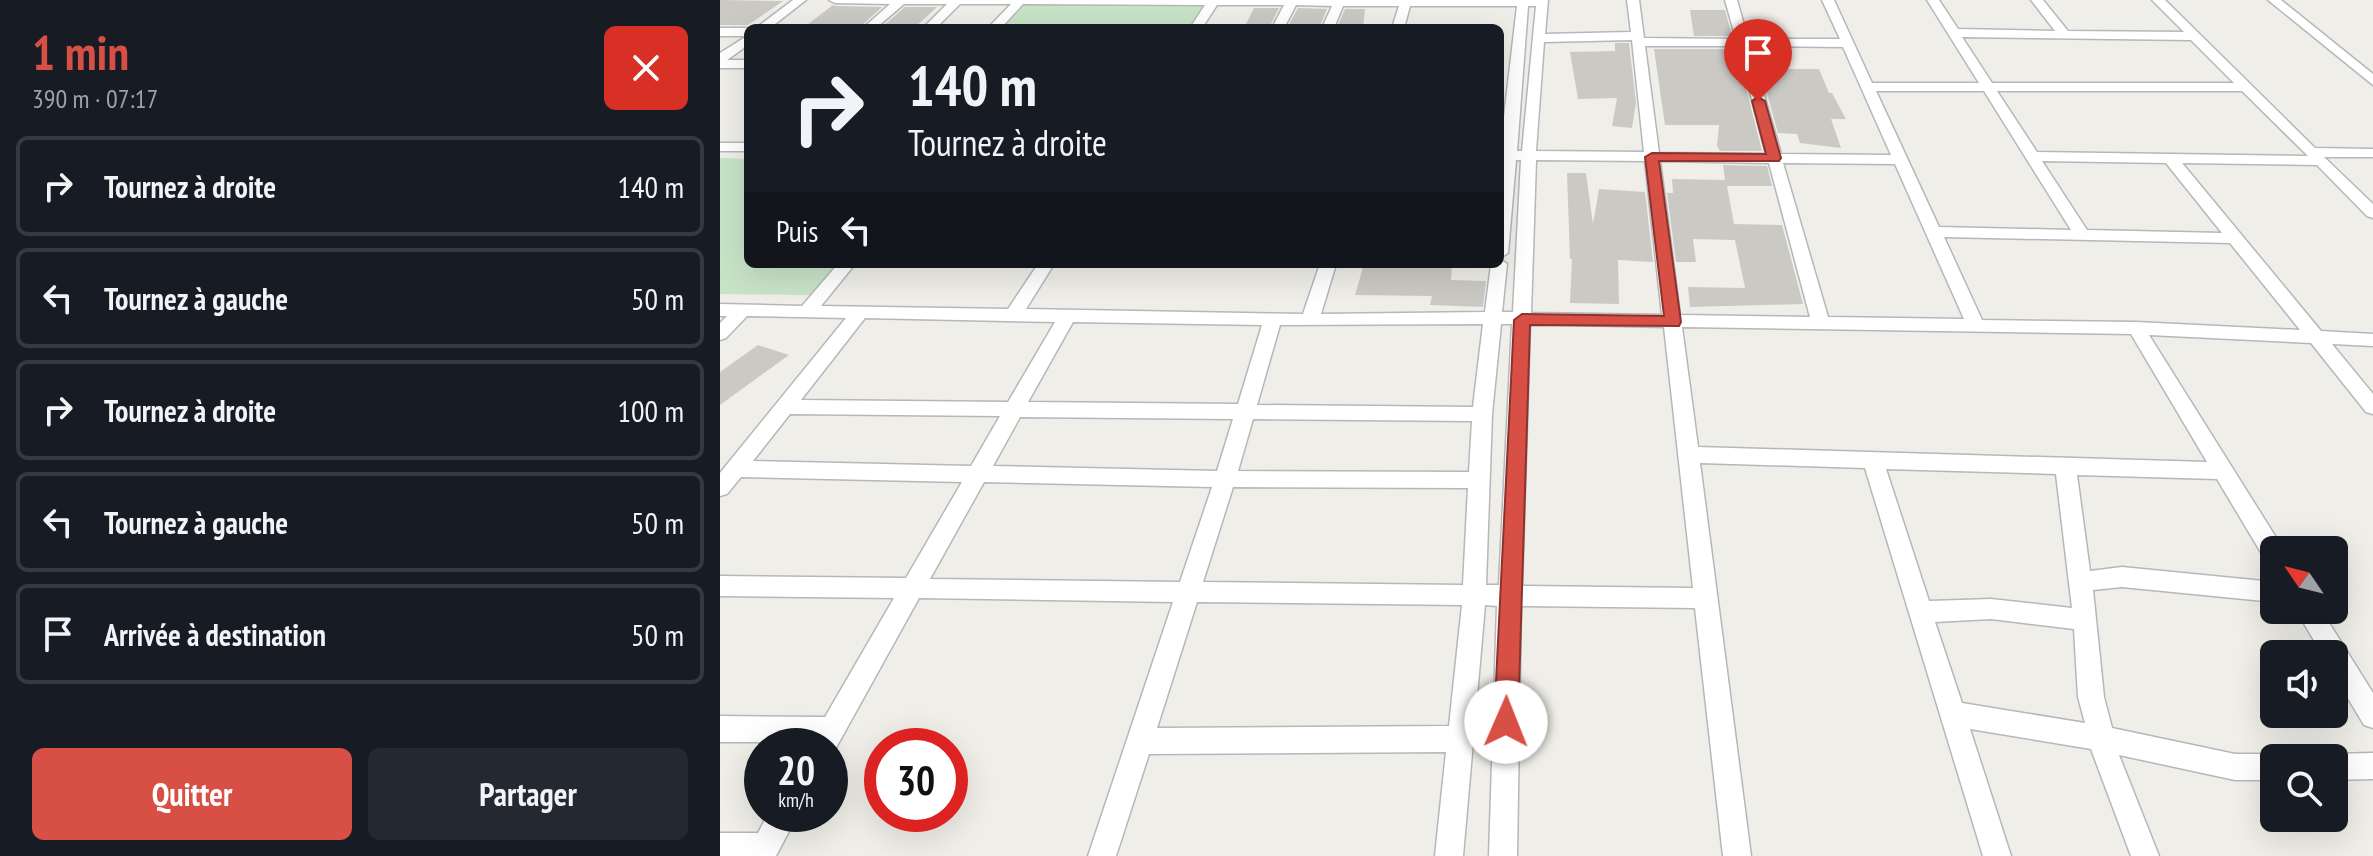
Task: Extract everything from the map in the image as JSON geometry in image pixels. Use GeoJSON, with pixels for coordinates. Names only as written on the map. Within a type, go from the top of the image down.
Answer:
{"type":"FeatureCollection","features":[{"type":"Feature","properties":{"kind":"street"},"geometry":{"type":"LineString","coordinates":[[767,24],[800,0]]}},
{"type":"Feature","properties":{"kind":"street"},"geometry":{"type":"LineString","coordinates":[[835,0],[1535,2]]}},
{"type":"Feature","properties":{"kind":"street"},"geometry":{"type":"LineString","coordinates":[[998,24],[1021,0]]}},
{"type":"Feature","properties":{"kind":"street"},"geometry":{"type":"LineString","coordinates":[[1633,0],[1737,856]]}},
{"type":"Feature","properties":{"kind":"street"},"geometry":{"type":"LineString","coordinates":[[1731,0],[1821,325]]}},
{"type":"Feature","properties":{"kind":"street"},"geometry":{"type":"LineString","coordinates":[[1828,0],[1976,326]]}},
{"type":"Feature","properties":{"kind":"street"},"geometry":{"type":"LineString","coordinates":[[1933,0],[2083,236]]}},
{"type":"Feature","properties":{"kind":"street"},"geometry":{"type":"LineString","coordinates":[[2037,0],[2065,35]]}},
{"type":"Feature","properties":{"kind":"street"},"geometry":{"type":"LineString","coordinates":[[2158,0],[2373,213]]}},
{"type":"Feature","properties":{"kind":"street"},"geometry":{"type":"LineString","coordinates":[[2274,0],[2373,81]]}},
{"type":"Feature","properties":{"kind":"street"},"geometry":{"type":"LineString","coordinates":[[874,24],[900,1]]}},
{"type":"Feature","properties":{"kind":"street"},"geometry":{"type":"LineString","coordinates":[[933,24],[957,1]]}},
{"type":"Feature","properties":{"kind":"street"},"geometry":{"type":"LineString","coordinates":[[1199,24],[1213,1]]}},
{"type":"Feature","properties":{"kind":"street"},"geometry":{"type":"LineString","coordinates":[[1280,24],[1292,1]]}},
{"type":"Feature","properties":{"kind":"street"},"geometry":{"type":"LineString","coordinates":[[1330,24],[1340,1]]}},
{"type":"Feature","properties":{"kind":"street"},"geometry":{"type":"LineString","coordinates":[[1399,24],[1406,2]]}},
{"type":"Feature","properties":{"kind":"street"},"geometry":{"type":"LineString","coordinates":[[1504,223],[1513,156],[1537,71],[1539,38],[1535,2]]}},
{"type":"Feature","properties":{"kind":"street"},"geometry":{"type":"LineString","coordinates":[[1503,856],[1522,320],[1508,72],[1535,2]]}},
{"type":"Feature","properties":{"kind":"street"},"geometry":{"type":"LineString","coordinates":[[720,32],[744,32]]}},
{"type":"Feature","properties":{"kind":"street"},"geometry":{"type":"LineString","coordinates":[[1954,33],[2195,36]]}},
{"type":"Feature","properties":{"kind":"street"},"geometry":{"type":"LineString","coordinates":[[1539,38],[1846,43]]}},
{"type":"Feature","properties":{"kind":"street"},"geometry":{"type":"LineString","coordinates":[[721,59],[744,42]]}},
{"type":"Feature","properties":{"kind":"street"},"geometry":{"type":"LineString","coordinates":[[721,59],[744,63]]}},
{"type":"Feature","properties":{"kind":"street"},"geometry":{"type":"LineString","coordinates":[[1508,72],[1537,71]]}},
{"type":"Feature","properties":{"kind":"street"},"geometry":{"type":"LineString","coordinates":[[1867,87],[2247,87]]}},
{"type":"Feature","properties":{"kind":"street"},"geometry":{"type":"LineString","coordinates":[[724,147],[744,133]]}},
{"type":"Feature","properties":{"kind":"street"},"geometry":{"type":"LineString","coordinates":[[2032,156],[2170,158],[2373,153]]}},
{"type":"Feature","properties":{"kind":"street"},"geometry":{"type":"LineString","coordinates":[[1513,156],[1900,160]]}},
{"type":"Feature","properties":{"kind":"street"},"geometry":{"type":"LineString","coordinates":[[2170,158],[2373,407]]}},
{"type":"Feature","properties":{"kind":"street"},"geometry":{"type":"LineString","coordinates":[[1934,232],[2236,238]]}},
{"type":"Feature","properties":{"kind":"street"},"geometry":{"type":"LineString","coordinates":[[807,311],[844,268]]}},
{"type":"Feature","properties":{"kind":"street"},"geometry":{"type":"LineString","coordinates":[[1014,314],[1043,268]]}},
{"type":"Feature","properties":{"kind":"street"},"geometry":{"type":"LineString","coordinates":[[1310,320],[1327,268]]}},
{"type":"Feature","properties":{"kind":"street"},"geometry":{"type":"LineString","coordinates":[[1449,856],[1474,598],[1482,414],[1499,268]]}},
{"type":"Feature","properties":{"kind":"street"},"geometry":{"type":"LineString","coordinates":[[720,310],[1310,320],[1493,318],[2136,328],[2373,340]]}},
{"type":"Feature","properties":{"kind":"street"},"geometry":{"type":"LineString","coordinates":[[720,334],[743,310]]}},
{"type":"Feature","properties":{"kind":"street"},"geometry":{"type":"LineString","coordinates":[[720,488],[860,312]]}},
{"type":"Feature","properties":{"kind":"street"},"geometry":{"type":"LineString","coordinates":[[834,728],[1068,315]]}},
{"type":"Feature","properties":{"kind":"street"},"geometry":{"type":"LineString","coordinates":[[1102,856],[1225,479],[1273,319]]}},
{"type":"Feature","properties":{"kind":"street"},"geometry":{"type":"LineString","coordinates":[[2136,328],[2263,536]]}},
{"type":"Feature","properties":{"kind":"street"},"geometry":{"type":"LineString","coordinates":[[784,407],[1482,414]]}},
{"type":"Feature","properties":{"kind":"street"},"geometry":{"type":"LineString","coordinates":[[1689,455],[2223,471]]}},
{"type":"Feature","properties":{"kind":"street"},"geometry":{"type":"LineString","coordinates":[[1873,461],[1997,856]]}},
{"type":"Feature","properties":{"kind":"street"},"geometry":{"type":"LineString","coordinates":[[2065,466],[2081,582],[2091,697],[2100,738],[2145,856]]}},
{"type":"Feature","properties":{"kind":"street"},"geometry":{"type":"LineString","coordinates":[[735,469],[1225,479],[1477,480]]}},
{"type":"Feature","properties":{"kind":"street"},"geometry":{"type":"LineString","coordinates":[[2081,582],[2137,578],[2260,591]]}},
{"type":"Feature","properties":{"kind":"street"},"geometry":{"type":"LineString","coordinates":[[720,586],[1474,598],[1706,598]]}},
{"type":"Feature","properties":{"kind":"street"},"geometry":{"type":"LineString","coordinates":[[1920,612],[1991,609],[2085,620]]}},
{"type":"Feature","properties":{"kind":"street"},"geometry":{"type":"LineString","coordinates":[[2317,624],[2373,716]]}},
{"type":"Feature","properties":{"kind":"street"},"geometry":{"type":"LineString","coordinates":[[1952,714],[2100,738],[2235,767],[2260,767]]}},
{"type":"Feature","properties":{"kind":"street"},"geometry":{"type":"LineString","coordinates":[[720,729],[744,731]]}},
{"type":"Feature","properties":{"kind":"street"},"geometry":{"type":"LineString","coordinates":[[1141,741],[1462,739]]}},
{"type":"Feature","properties":{"kind":"street"},"geometry":{"type":"LineString","coordinates":[[2348,767],[2373,766]]}},
{"type":"Feature","properties":{"kind":"street"},"geometry":{"type":"LineString","coordinates":[[720,847],[763,851],[774,832]]}},
{"type":"Feature","properties":{"kind":"green space"},"geometry":{"type":"Polygon","coordinates":[[[1024,3],[1208,4],[1196,24],[1003,24],[1024,3]]]}},
{"type":"Feature","properties":{"kind":"green space"},"geometry":{"type":"Polygon","coordinates":[[[720,158],[744,159],[744,268],[839,268],[815,295],[720,294],[720,158]]]}},
{"type":"Feature","properties":{"kind":"building"},"geometry":{"type":"Polygon","coordinates":[[[720,0],[783,1],[749,24],[720,25],[720,0]]]}},
{"type":"Feature","properties":{"kind":"building"},"geometry":{"type":"Polygon","coordinates":[[[833,5],[882,7],[863,24],[808,24],[833,5]]]}},
{"type":"Feature","properties":{"kind":"building"},"geometry":{"type":"Polygon","coordinates":[[[905,7],[937,7],[918,24],[886,24],[905,7]]]}},
{"type":"Feature","properties":{"kind":"building"},"geometry":{"type":"Polygon","coordinates":[[[1254,8],[1279,8],[1271,24],[1246,24],[1254,8]]]}},
{"type":"Feature","properties":{"kind":"building"},"geometry":{"type":"Polygon","coordinates":[[[1298,8],[1327,9],[1321,24],[1289,24],[1298,8]]]}},
{"type":"Feature","properties":{"kind":"building"},"geometry":{"type":"Polygon","coordinates":[[[1345,9],[1365,9],[1363,24],[1339,24],[1345,9]]]}},
{"type":"Feature","properties":{"kind":"building"},"geometry":{"type":"Polygon","coordinates":[[[1690,10],[1725,10],[1732,36],[1694,36],[1690,10]]]}},
{"type":"Feature","properties":{"kind":"building"},"geometry":{"type":"Polygon","coordinates":[[[1615,43],[1629,43],[1636,103],[1632,128],[1612,126],[1617,98],[1578,99],[1570,52],[1615,51],[1615,43]]]}},
{"type":"Feature","properties":{"kind":"building"},"geometry":{"type":"Polygon","coordinates":[[[1654,49],[1736,49],[1762,151],[1720,151],[1717,146],[1719,125],[1665,125],[1654,49]]]}},
{"type":"Feature","properties":{"kind":"building"},"geometry":{"type":"Polygon","coordinates":[[[1764,69],[1819,69],[1829,93],[1832,93],[1846,119],[1831,119],[1841,148],[1800,143],[1797,134],[1778,133],[1763,79],[1764,69]]]}},
{"type":"Feature","properties":{"kind":"building"},"geometry":{"type":"Polygon","coordinates":[[[1723,165],[1767,166],[1772,186],[1727,186],[1734,224],[1782,225],[1803,304],[1690,307],[1688,287],[1745,288],[1735,240],[1693,239],[1696,262],[1676,262],[1667,193],[1673,193],[1672,179],[1725,180],[1723,165]]]}},
{"type":"Feature","properties":{"kind":"building"},"geometry":{"type":"Polygon","coordinates":[[[1567,173],[1586,173],[1593,224],[1599,189],[1645,192],[1653,262],[1618,260],[1619,304],[1570,303],[1572,259],[1567,173]]]}},
{"type":"Feature","properties":{"kind":"building"},"geometry":{"type":"Polygon","coordinates":[[[1363,268],[1452,268],[1451,280],[1486,281],[1483,307],[1430,305],[1432,296],[1355,295],[1363,268]]]}},
{"type":"Feature","properties":{"kind":"building"},"geometry":{"type":"Polygon","coordinates":[[[758,345],[789,355],[720,405],[720,372],[758,345]]]}},
{"type":"Feature","properties":{"kind":"route"},"geometry":{"type":"LineString","coordinates":[[1506,722],[1522,320],[1673,322],[1652,157],[1774,158],[1758,101]]}}]}
